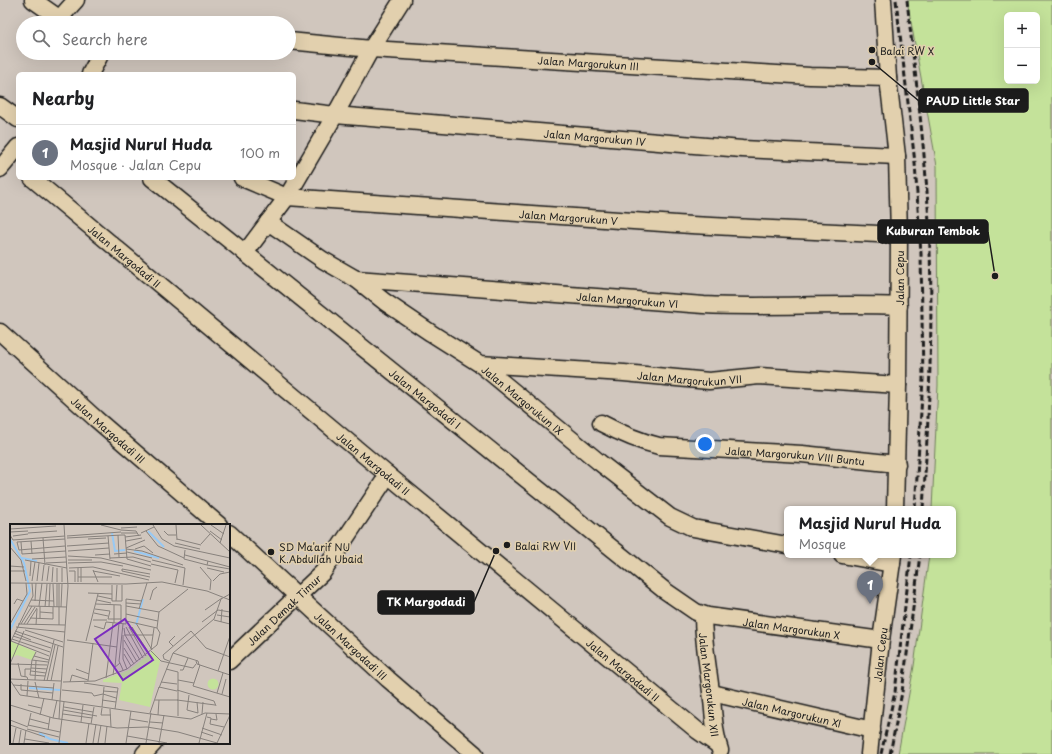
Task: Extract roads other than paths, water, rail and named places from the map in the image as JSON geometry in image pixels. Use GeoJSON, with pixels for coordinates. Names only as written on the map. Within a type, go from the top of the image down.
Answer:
{"type":"FeatureCollection","features":[{"type":"Feature","properties":{"kind":"street"},"geometry":{"type":"LineString","coordinates":[[33,0],[56,16]]}},
{"type":"Feature","properties":{"kind":"street"},"geometry":{"type":"LineString","coordinates":[[66,16],[76,0]]}},
{"type":"Feature","properties":{"kind":"street"},"geometry":{"type":"LineString","coordinates":[[245,254],[288,197],[371,49],[402,0]]}},
{"type":"Feature","properties":{"kind":"street","name":"Jalan Cepu"},"geometry":{"type":"LineString","coordinates":[[883,0],[888,78],[897,156],[899,235],[900,306],[895,506]]}},
{"type":"Feature","properties":{"kind":"street","name":"Jalan Margorukun III"},"geometry":{"type":"LineString","coordinates":[[296,42],[371,49],[810,76],[888,78]]}},
{"type":"Feature","properties":{"kind":"street"},"geometry":{"type":"LineString","coordinates":[[91,72],[97,60]]}},
{"type":"Feature","properties":{"kind":"street"},"geometry":{"type":"LineString","coordinates":[[0,106],[16,118]]}},
{"type":"Feature","properties":{"kind":"street","name":"Jalan Margorukun IV"},"geometry":{"type":"LineString","coordinates":[[296,110],[335,115],[742,149],[897,156]]}},
{"type":"Feature","properties":{"kind":"street","name":"Jalan Margodadi II"},"geometry":{"type":"LineString","coordinates":[[34,180],[720,750]]}},
{"type":"Feature","properties":{"kind":"street","name":"Jalan Margodadi I"},"geometry":{"type":"LineString","coordinates":[[154,180],[664,590],[702,615]]}},
{"type":"Feature","properties":{"kind":"street","name":"Jalan Margorukun V"},"geometry":{"type":"LineString","coordinates":[[247,180],[288,197],[691,225],[899,235]]}},
{"type":"Feature","properties":{"kind":"street","name":"Jalan Margorukun IX"},"geometry":{"type":"LineString","coordinates":[[268,222],[323,260],[356,280],[412,321],[480,364],[599,462],[670,517],[693,528],[784,544]]}},
{"type":"Feature","properties":{"kind":"street","name":"Jalan Margorukun VI"},"geometry":{"type":"LineString","coordinates":[[356,280],[704,305],[745,306],[864,304],[900,306]]}},
{"type":"Feature","properties":{"kind":"street","name":"Jalan Margodadi III"},"geometry":{"type":"LineString","coordinates":[[0,332],[96,419],[219,524]]}},
{"type":"Feature","properties":{"kind":"street","name":"Jalan Margorukun VII"},"geometry":{"type":"LineString","coordinates":[[480,364],[617,372],[709,381],[759,376],[898,386]]}},
{"type":"Feature","properties":{"kind":"street","name":"Jalan Margorukun VIII Buntu"},"geometry":{"type":"LineString","coordinates":[[601,423],[627,436],[659,446],[795,453],[897,464]]}},
{"type":"Feature","properties":{"kind":"street","name":"Jalan Demak Timur"},"geometry":{"type":"LineString","coordinates":[[230,660],[317,578],[328,565],[388,475]]}},
{"type":"Feature","properties":{"kind":"street","name":"Jalan Margodadi III"},"geometry":{"type":"LineString","coordinates":[[230,534],[400,689],[475,754]]}},
{"type":"Feature","properties":{"kind":"street"},"geometry":{"type":"LineString","coordinates":[[872,558],[892,560]]}},
{"type":"Feature","properties":{"kind":"street","name":"Jalan Cepu"},"geometry":{"type":"LineString","coordinates":[[869,754],[881,640],[892,560]]}},
{"type":"Feature","properties":{"kind":"street","name":"Jalan Margorukun X"},"geometry":{"type":"LineString","coordinates":[[702,615],[881,640]]}},
{"type":"Feature","properties":{"kind":"street","name":"Jalan Margorukun XII"},"geometry":{"type":"LineString","coordinates":[[702,615],[706,660],[720,750]]}},
{"type":"Feature","properties":{"kind":"street","name":"Jalan Margorukun XI"},"geometry":{"type":"LineString","coordinates":[[712,693],[872,730]]}},
{"type":"Feature","properties":{"kind":"street"},"geometry":{"type":"LineString","coordinates":[[144,754],[153,744]]}},
{"type":"Feature","properties":{"kind":"railway"},"geometry":{"type":"LineString","coordinates":[[896,0],[915,163],[921,254],[923,379],[915,506]]}},
{"type":"Feature","properties":{"kind":"railway"},"geometry":{"type":"LineString","coordinates":[[907,0],[918,94],[929,220],[931,284],[930,349],[923,506]]}},
{"type":"Feature","properties":{"kind":"railway"},"geometry":{"type":"LineString","coordinates":[[881,754],[895,692],[911,558]]}},
{"type":"Feature","properties":{"kind":"railway"},"geometry":{"type":"LineString","coordinates":[[890,754],[902,692],[920,558]]}},
{"type":"Feature","properties":{"kind":"place","name":"Balai RW X"},"geometry":{"type":"Point","coordinates":[872,50]}},
{"type":"Feature","properties":{"kind":"place","name":"PAUD Little Star"},"geometry":{"type":"Point","coordinates":[872,62]}},
{"type":"Feature","properties":{"kind":"place","name":"Kuburan Tembok"},"geometry":{"type":"Point","coordinates":[995,276]}},
{"type":"Feature","properties":{"kind":"place","name":"Balai RW VII"},"geometry":{"type":"Point","coordinates":[507,545]}},
{"type":"Feature","properties":{"kind":"place","name":"TK Margodadi"},"geometry":{"type":"Point","coordinates":[496,551]}},
{"type":"Feature","properties":{"kind":"place","name":"SD Ma'arif NU K.Abdullah Ubaid"},"geometry":{"type":"Point","coordinates":[271,552]}},
{"type":"Feature","properties":{"kind":"place","name":"Masjid Nurul Huda"},"geometry":{"type":"Point","coordinates":[870,604]}}]}
